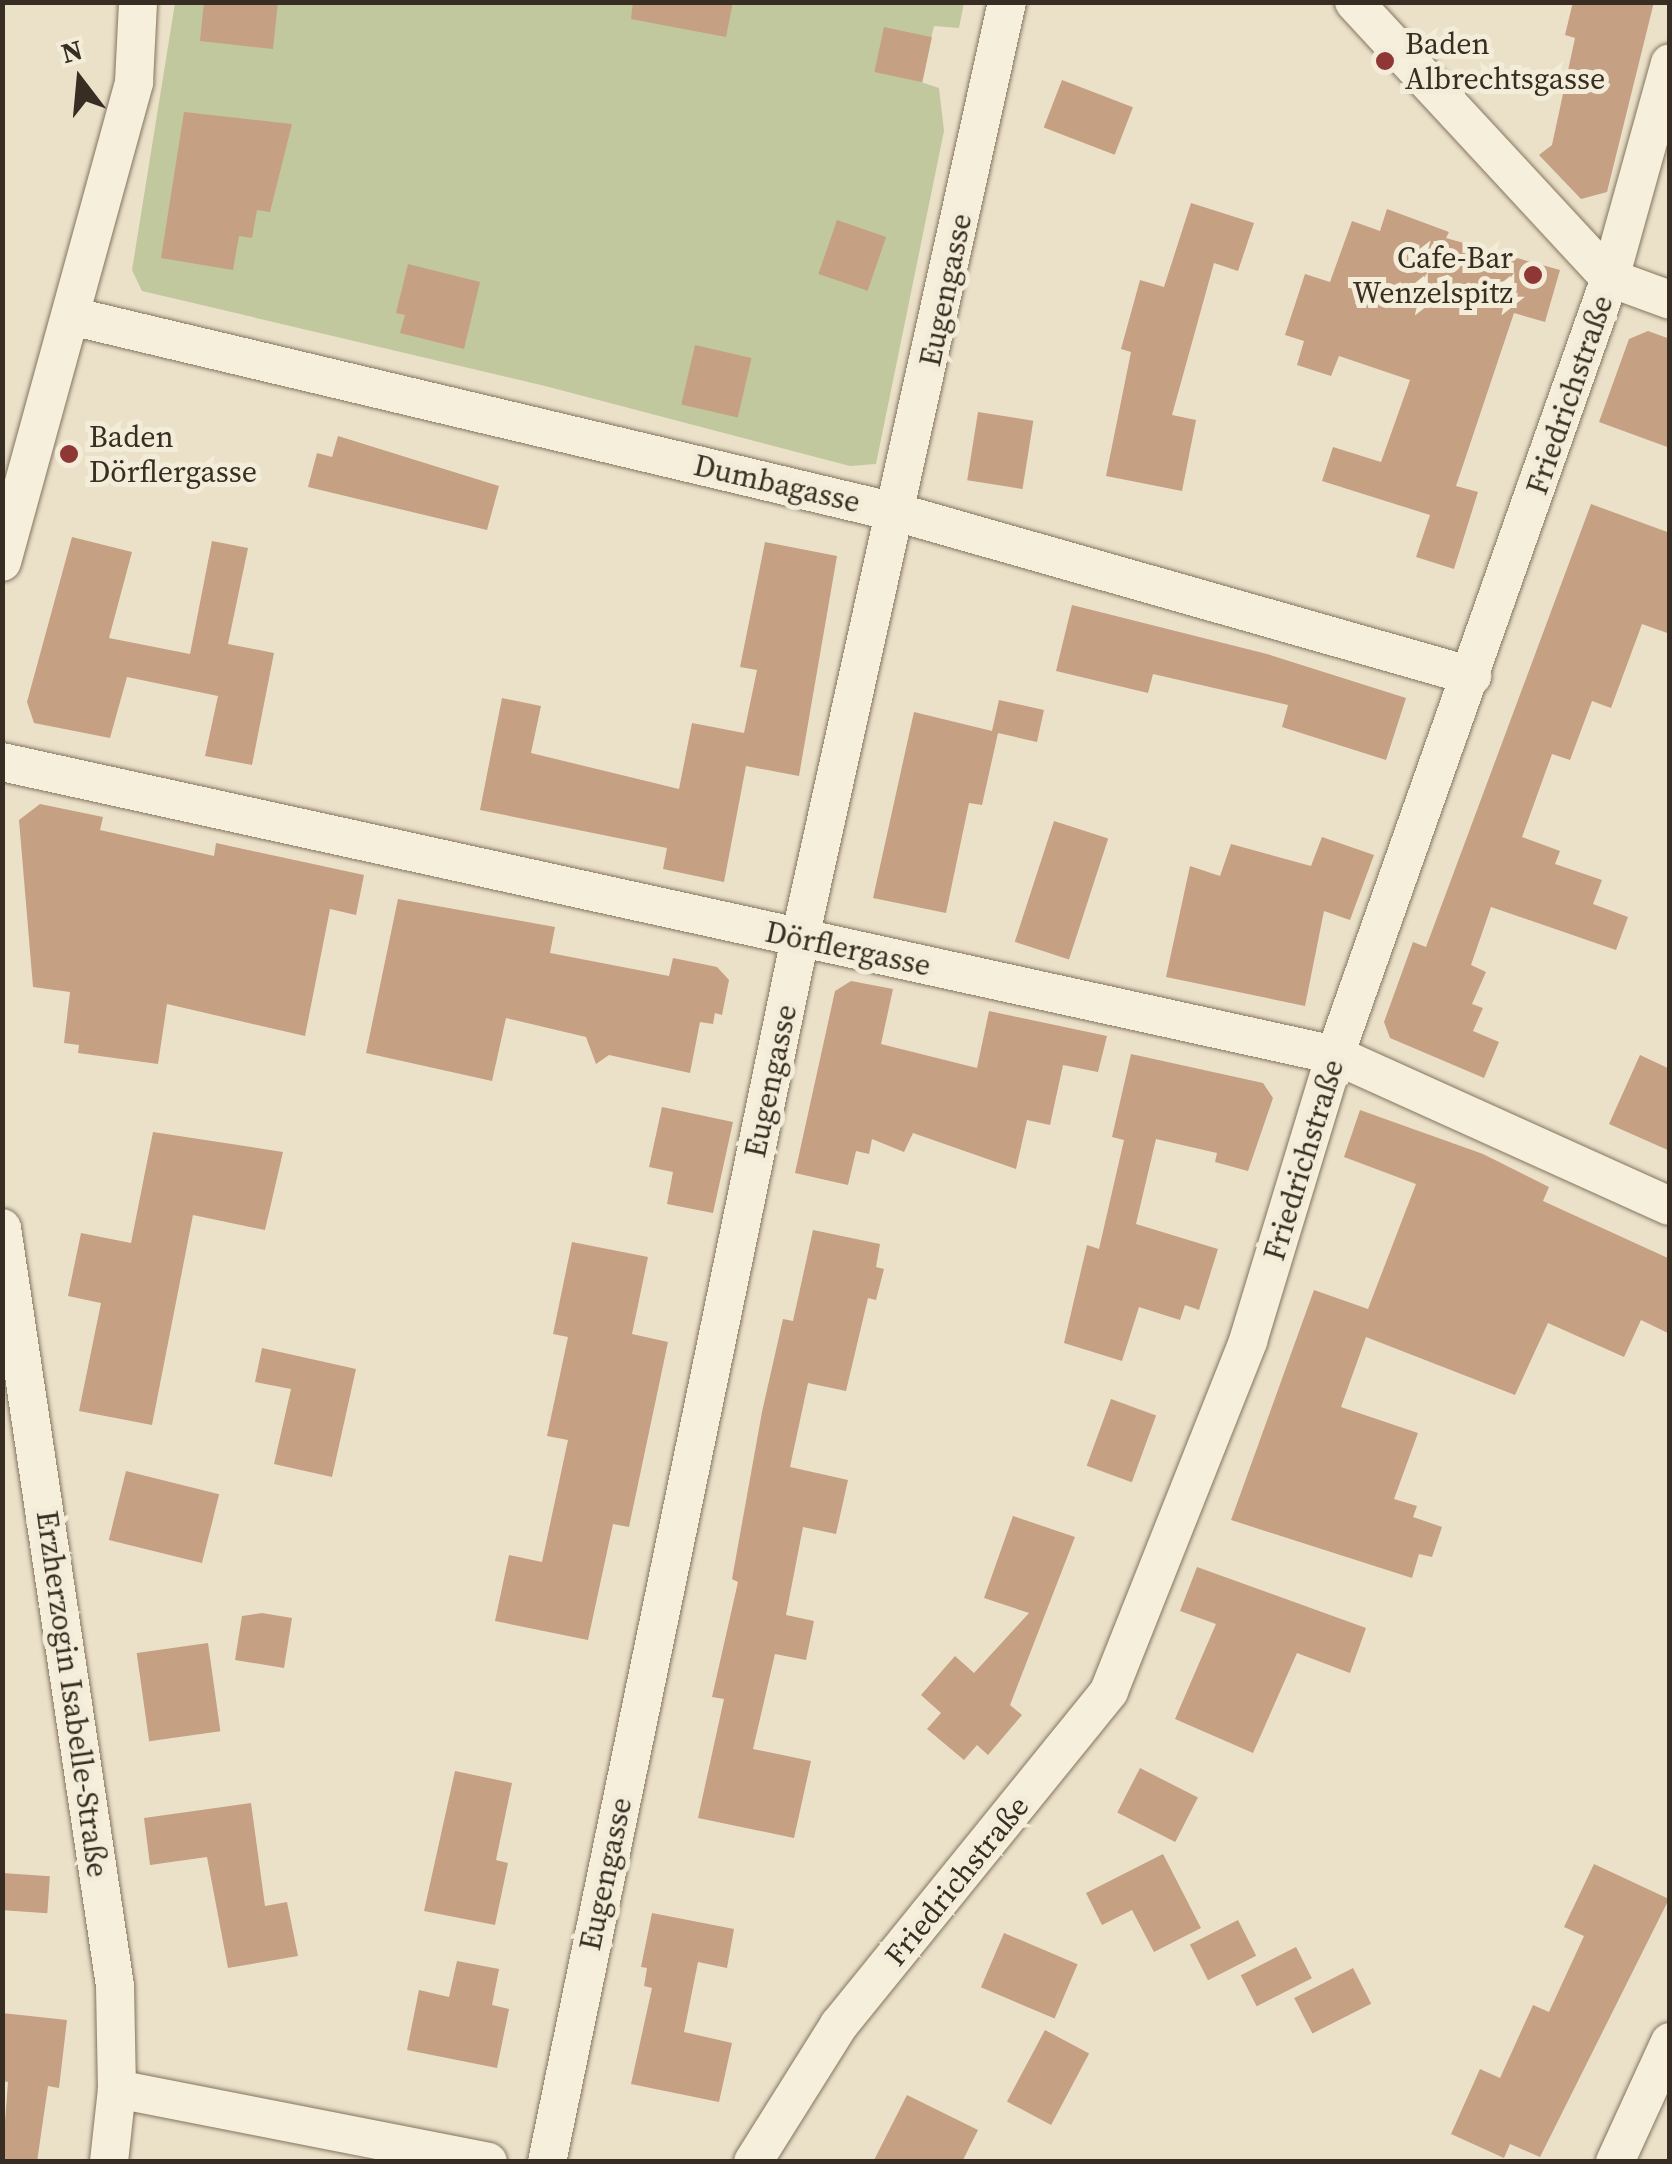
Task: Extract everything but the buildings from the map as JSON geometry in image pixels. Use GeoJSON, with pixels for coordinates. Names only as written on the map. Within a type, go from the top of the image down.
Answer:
{"type":"FeatureCollection","features":[{"type":"Feature","properties":{"kind":"street"},"geometry":{"type":"LineString","coordinates":[[2,562],[75,316],[134,82],[138,2]]}},
{"type":"Feature","properties":{"kind":"street","name":"Eugengasse"},"geometry":{"type":"LineString","coordinates":[[547,2162],[800,938],[899,513],[1007,2]]}},
{"type":"Feature","properties":{"kind":"street"},"geometry":{"type":"LineString","coordinates":[[1354,2],[1610,278],[1670,300]]}},
{"type":"Feature","properties":{"kind":"street","name":"Friedrichstraße"},"geometry":{"type":"LineString","coordinates":[[754,2162],[838,2025],[1110,1691],[1248,1341],[1335,1054],[1610,278],[1670,63]]}},
{"type":"Feature","properties":{"kind":"street","name":"Dumbagasse"},"geometry":{"type":"LineString","coordinates":[[75,316],[899,513],[1472,676]]}},
{"type":"Feature","properties":{"kind":"street","name":"Dörflergasse"},"geometry":{"type":"LineString","coordinates":[[2,762],[1335,1054],[1670,1206]]}},
{"type":"Feature","properties":{"kind":"street","name":"Erzherzogin Isabelle-Straße"},"geometry":{"type":"LineString","coordinates":[[2,1228],[115,1986],[117,2089],[109,2162]]}},
{"type":"Feature","properties":{"kind":"street"},"geometry":{"type":"LineString","coordinates":[[1615,2162],[1670,2042]]}},
{"type":"Feature","properties":{"kind":"street"},"geometry":{"type":"LineString","coordinates":[[117,2089],[488,2162]]}},
{"type":"Feature","properties":{"kind":"green space"},"geometry":{"type":"Polygon","coordinates":[[[175,3],[964,3],[959,28],[934,26],[921,82],[939,88],[944,131],[876,464],[850,466],[545,386],[142,291],[132,270],[175,3]]]}},
{"type":"Feature","properties":{"kind":"place","name":"Baden Albrechtsgasse"},"geometry":{"type":"Point","coordinates":[1385,61]}},
{"type":"Feature","properties":{"kind":"place","name":"Cafe-Bar Wenzelspitz"},"geometry":{"type":"Point","coordinates":[1533,275]}},
{"type":"Feature","properties":{"kind":"place","name":"Baden Dörflergasse"},"geometry":{"type":"Point","coordinates":[69,454]}}]}
